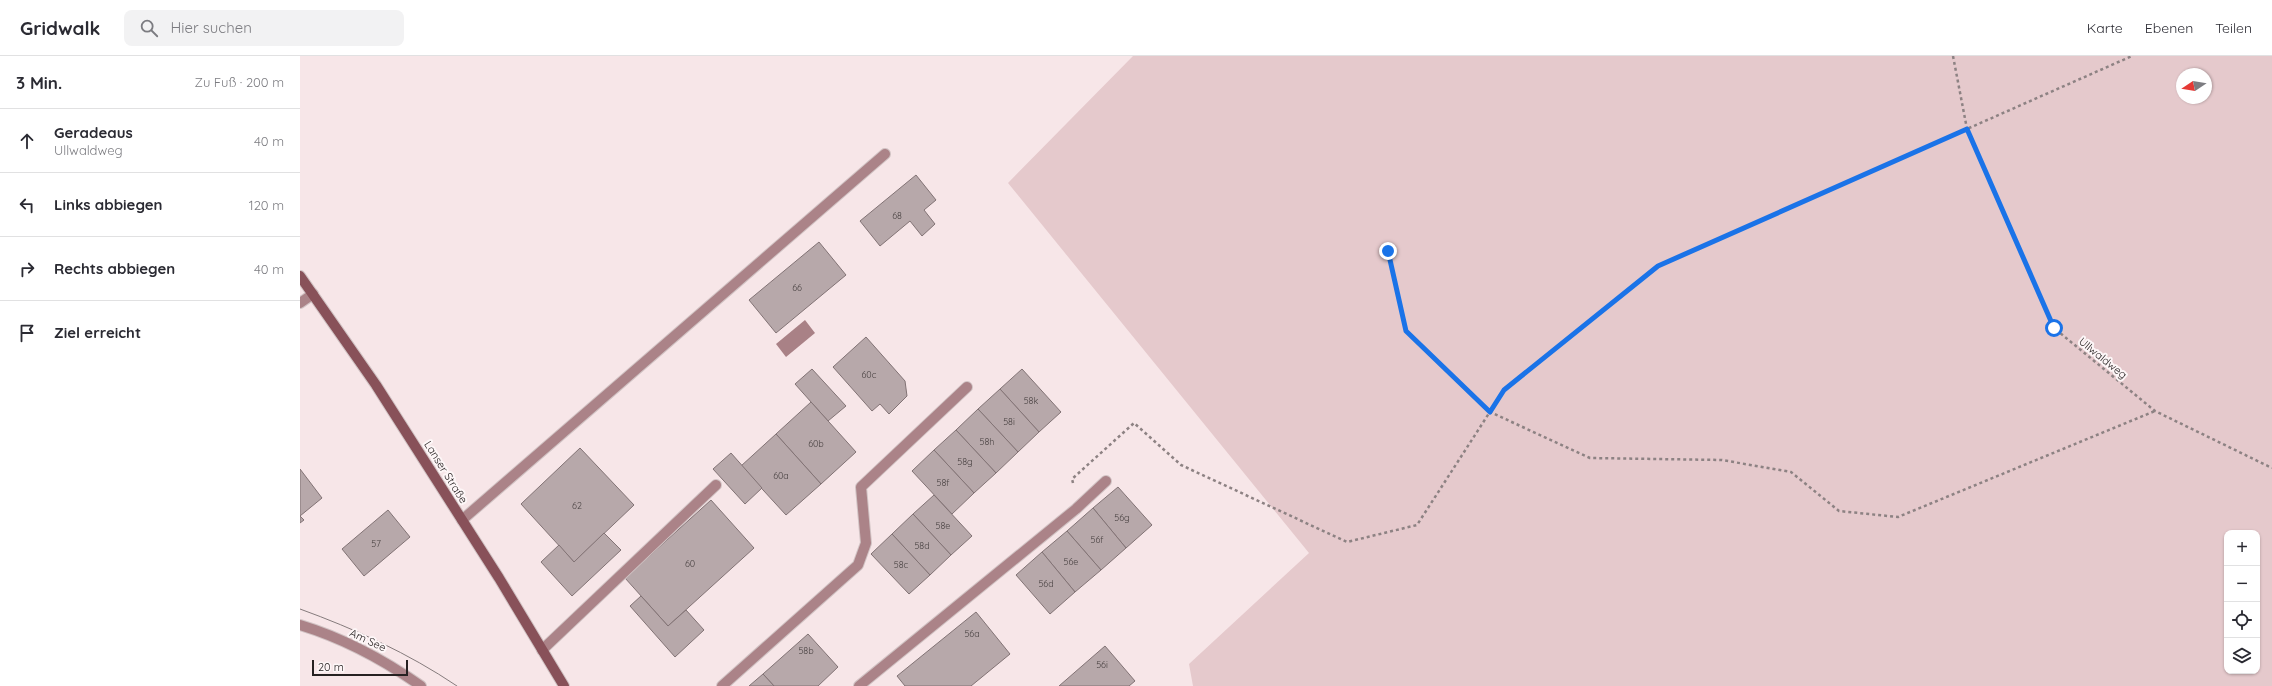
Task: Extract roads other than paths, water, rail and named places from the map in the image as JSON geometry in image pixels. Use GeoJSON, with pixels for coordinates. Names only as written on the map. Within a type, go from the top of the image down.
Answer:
{"type":"FeatureCollection","features":[{"type":"Feature","properties":{"kind":"main road","name":"Lanser Straße"},"geometry":{"type":"LineString","coordinates":[[300,276],[376,385],[462,520],[564,686]]}},
{"type":"Feature","properties":{"kind":"street"},"geometry":{"type":"LineString","coordinates":[[462,520],[885,154]]}},
{"type":"Feature","properties":{"kind":"street"},"geometry":{"type":"LineString","coordinates":[[300,304],[313,294]]}},
{"type":"Feature","properties":{"kind":"street"},"geometry":{"type":"LineString","coordinates":[[722,686],[858,565],[866,543],[861,487],[967,387]]}},
{"type":"Feature","properties":{"kind":"street"},"geometry":{"type":"LineString","coordinates":[[859,686],[1076,510],[1106,481]]}},
{"type":"Feature","properties":{"kind":"street"},"geometry":{"type":"LineString","coordinates":[[542,650],[716,485]]}},
{"type":"Feature","properties":{"kind":"street","name":"Am See"},"geometry":{"type":"LineString","coordinates":[[300,625],[321,631],[392,665],[421,686]]}},
{"type":"Feature","properties":{"kind":"tram line"},"geometry":{"type":"LineString","coordinates":[[300,609],[361,633],[400,652],[457,686]]}}]}
